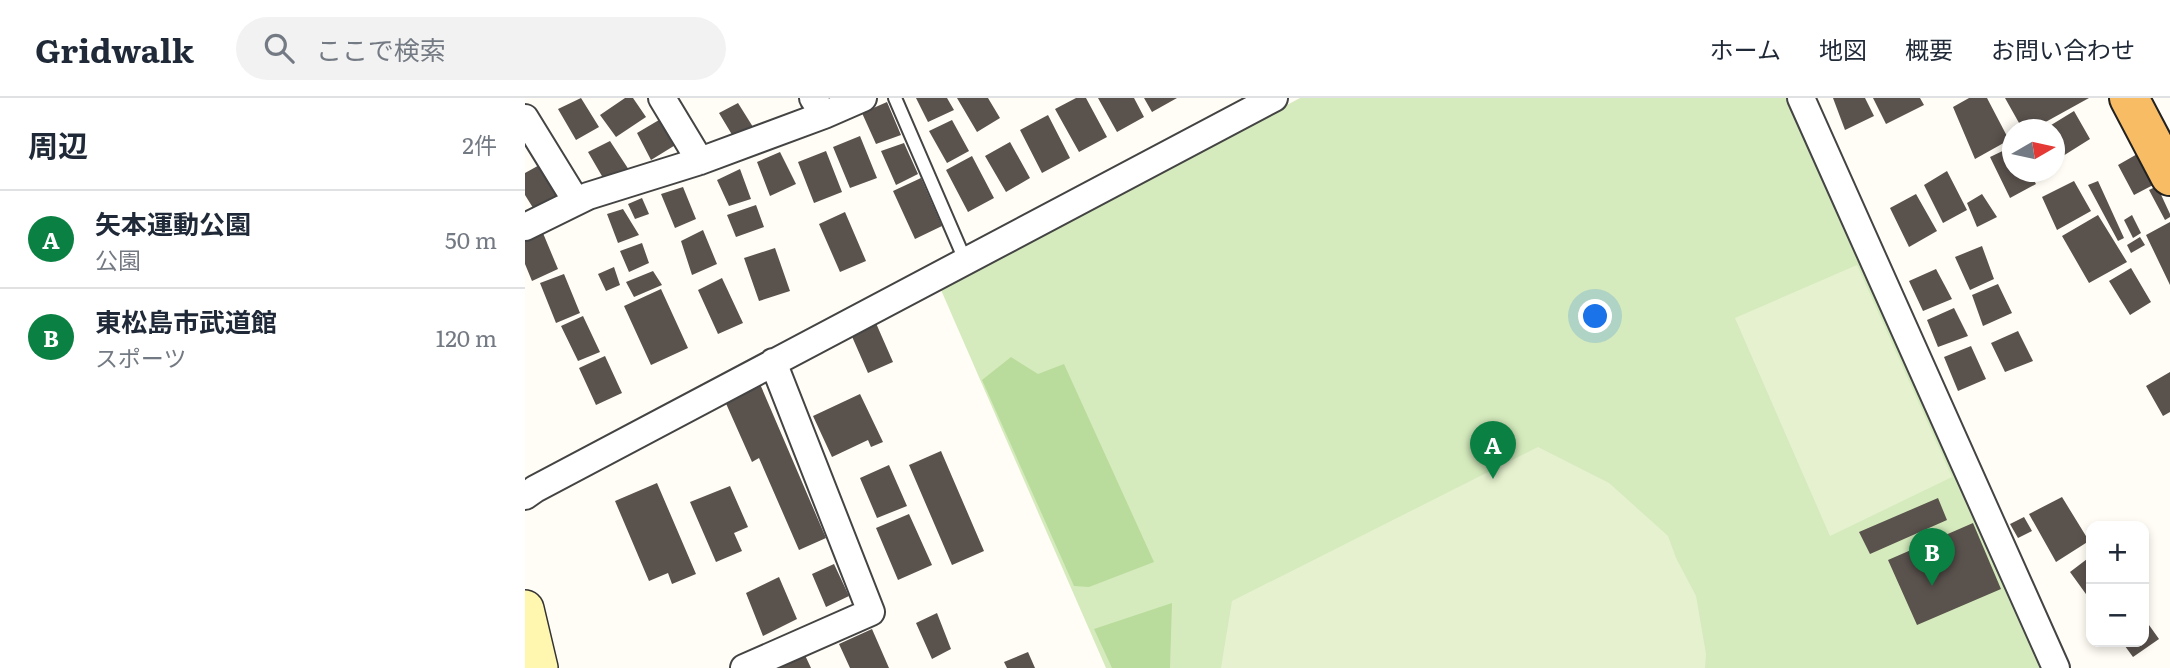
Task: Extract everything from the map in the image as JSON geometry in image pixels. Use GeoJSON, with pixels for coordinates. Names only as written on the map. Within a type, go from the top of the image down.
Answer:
{"type":"FeatureCollection","features":[{"type":"Feature","properties":{"kind":"highway"},"geometry":{"type":"LineString","coordinates":[[2129,98],[2170,176]]}},
{"type":"Feature","properties":{"kind":"main road"},"geometry":{"type":"LineString","coordinates":[[525,609],[539,668]]}},
{"type":"Feature","properties":{"kind":"street"},"geometry":{"type":"LineString","coordinates":[[662,98],[700,161]]}},
{"type":"Feature","properties":{"kind":"street"},"geometry":{"type":"LineString","coordinates":[[525,227],[576,201],[700,161],[819,107],[863,98]]}},
{"type":"Feature","properties":{"kind":"street"},"geometry":{"type":"LineString","coordinates":[[525,496],[1274,98]]}},
{"type":"Feature","properties":{"kind":"street"},"geometry":{"type":"LineString","coordinates":[[1801,98],[2056,668]]}},
{"type":"Feature","properties":{"kind":"street"},"geometry":{"type":"LineString","coordinates":[[525,118],[576,201]]}},
{"type":"Feature","properties":{"kind":"street"},"geometry":{"type":"LineString","coordinates":[[744,668],[871,612],[773,362]]}},
{"type":"Feature","properties":{"kind":"lane"},"geometry":{"type":"LineString","coordinates":[[895,98],[965,260]]}},
{"type":"Feature","properties":{"kind":"green space"},"geometry":{"type":"Polygon","coordinates":[[[1300,98],[1792,98],[1867,252],[2041,668],[1106,668],[941,290],[1300,98]]]}},
{"type":"Feature","properties":{"kind":"green space"},"geometry":{"type":"Polygon","coordinates":[[[1857,265],[1952,477],[1830,536],[1735,318],[1857,265]]]}},
{"type":"Feature","properties":{"kind":"green space"},"geometry":{"type":"Polygon","coordinates":[[[1011,357],[1038,374],[1064,364],[1154,562],[1089,587],[1074,586],[982,380],[1011,357]]]}},
{"type":"Feature","properties":{"kind":"green space"},"geometry":{"type":"Polygon","coordinates":[[[1538,447],[1609,483],[1668,536],[1696,596],[1706,654],[1705,668],[1221,668],[1232,601],[1538,447]]]}},
{"type":"Feature","properties":{"kind":"green space"},"geometry":{"type":"Polygon","coordinates":[[[1172,603],[1170,668],[1112,668],[1094,629],[1172,603]]]}},
{"type":"Feature","properties":{"kind":"building"},"geometry":{"type":"Polygon","coordinates":[[[581,98],[599,127],[576,140],[558,109],[581,98]]]}},
{"type":"Feature","properties":{"kind":"building"},"geometry":{"type":"Polygon","coordinates":[[[625,98],[633,98],[646,117],[616,137],[600,115],[625,98]]]}},
{"type":"Feature","properties":{"kind":"building"},"geometry":{"type":"Polygon","coordinates":[[[916,98],[947,98],[954,110],[928,122],[916,98]]]}},
{"type":"Feature","properties":{"kind":"building"},"geometry":{"type":"Polygon","coordinates":[[[957,98],[988,98],[1000,118],[977,132],[957,98]]]}},
{"type":"Feature","properties":{"kind":"building"},"geometry":{"type":"Polygon","coordinates":[[[1076,98],[1086,98],[1107,137],[1079,152],[1055,109],[1076,98]]]}},
{"type":"Feature","properties":{"kind":"building"},"geometry":{"type":"Polygon","coordinates":[[[1098,98],[1134,98],[1144,117],[1117,132],[1098,98]]]}},
{"type":"Feature","properties":{"kind":"building"},"geometry":{"type":"Polygon","coordinates":[[[1144,98],[1177,98],[1152,112],[1144,98]]]}},
{"type":"Feature","properties":{"kind":"building"},"geometry":{"type":"Polygon","coordinates":[[[1833,98],[1865,98],[1874,116],[1845,130],[1833,98]]]}},
{"type":"Feature","properties":{"kind":"building"},"geometry":{"type":"Polygon","coordinates":[[[1873,98],[1920,98],[1924,105],[1886,124],[1873,98]]]}},
{"type":"Feature","properties":{"kind":"building"},"geometry":{"type":"Polygon","coordinates":[[[1969,98],[1987,98],[2002,127],[2002,144],[1975,159],[1953,107],[1969,98]]]}},
{"type":"Feature","properties":{"kind":"building"},"geometry":{"type":"Polygon","coordinates":[[[2005,98],[2089,98],[2051,119],[2017,119],[2005,98]]]}},
{"type":"Feature","properties":{"kind":"building"},"geometry":{"type":"Polygon","coordinates":[[[887,102],[901,135],[876,144],[862,113],[887,102]]]}},
{"type":"Feature","properties":{"kind":"building"},"geometry":{"type":"Polygon","coordinates":[[[738,103],[753,127],[734,138],[719,113],[738,103]]]}},
{"type":"Feature","properties":{"kind":"building"},"geometry":{"type":"Polygon","coordinates":[[[2074,111],[2090,139],[2065,155],[2065,119],[2061,119],[2074,111]]]}},
{"type":"Feature","properties":{"kind":"building"},"geometry":{"type":"Polygon","coordinates":[[[1048,115],[1070,158],[1042,173],[1020,130],[1048,115]]]}},
{"type":"Feature","properties":{"kind":"building"},"geometry":{"type":"Polygon","coordinates":[[[659,120],[677,144],[651,160],[637,133],[659,120]]]}},
{"type":"Feature","properties":{"kind":"building"},"geometry":{"type":"Polygon","coordinates":[[[952,120],[969,151],[947,163],[929,131],[952,120]]]}},
{"type":"Feature","properties":{"kind":"building"},"geometry":{"type":"Polygon","coordinates":[[[860,136],[877,178],[850,188],[833,147],[860,136]]]}},
{"type":"Feature","properties":{"kind":"building"},"geometry":{"type":"Polygon","coordinates":[[[610,141],[629,170],[606,183],[588,152],[610,141]]]}},
{"type":"Feature","properties":{"kind":"building"},"geometry":{"type":"Polygon","coordinates":[[[1010,142],[1030,178],[1006,192],[985,156],[1010,142]]]}},
{"type":"Feature","properties":{"kind":"building"},"geometry":{"type":"Polygon","coordinates":[[[904,143],[918,174],[896,185],[881,151],[904,143]]]}},
{"type":"Feature","properties":{"kind":"building"},"geometry":{"type":"Polygon","coordinates":[[[826,151],[842,192],[814,203],[798,162],[826,151]]]}},
{"type":"Feature","properties":{"kind":"building"},"geometry":{"type":"Polygon","coordinates":[[[2002,151],[2002,182],[1990,157],[2002,151]]]}},
{"type":"Feature","properties":{"kind":"building"},"geometry":{"type":"Polygon","coordinates":[[[780,152],[796,184],[770,196],[757,162],[780,152]]]}},
{"type":"Feature","properties":{"kind":"building"},"geometry":{"type":"Polygon","coordinates":[[[2139,153],[2155,184],[2134,195],[2118,165],[2139,153]]]}},
{"type":"Feature","properties":{"kind":"building"},"geometry":{"type":"Polygon","coordinates":[[[972,156],[994,198],[968,212],[946,170],[972,156]]]}},
{"type":"Feature","properties":{"kind":"building"},"geometry":{"type":"Polygon","coordinates":[[[543,163],[562,194],[535,211],[525,195],[525,173],[543,163]]]}},
{"type":"Feature","properties":{"kind":"building"},"geometry":{"type":"Polygon","coordinates":[[[740,169],[751,199],[729,206],[717,180],[740,169]]]}},
{"type":"Feature","properties":{"kind":"building"},"geometry":{"type":"Polygon","coordinates":[[[1947,171],[1967,210],[1943,223],[1924,185],[1947,171]]]}},
{"type":"Feature","properties":{"kind":"building"},"geometry":{"type":"Polygon","coordinates":[[[921,178],[942,226],[915,239],[893,191],[921,178]]]}},
{"type":"Feature","properties":{"kind":"building"},"geometry":{"type":"Polygon","coordinates":[[[2074,181],[2091,211],[2057,230],[2042,197],[2074,181]]]}},
{"type":"Feature","properties":{"kind":"building"},"geometry":{"type":"Polygon","coordinates":[[[2098,181],[2124,238],[2118,241],[2088,185],[2098,181]]]}},
{"type":"Feature","properties":{"kind":"building"},"geometry":{"type":"Polygon","coordinates":[[[2002,182],[2035,182],[2036,184],[2010,198],[2002,182]]]}},
{"type":"Feature","properties":{"kind":"building"},"geometry":{"type":"Polygon","coordinates":[[[2157,186],[2170,214],[2165,220],[2149,190],[2157,186]]]}},
{"type":"Feature","properties":{"kind":"building"},"geometry":{"type":"Polygon","coordinates":[[[683,187],[696,219],[675,228],[661,194],[683,187]]]}},
{"type":"Feature","properties":{"kind":"building"},"geometry":{"type":"Polygon","coordinates":[[[1916,194],[1937,231],[1909,247],[1890,208],[1916,194]]]}},
{"type":"Feature","properties":{"kind":"building"},"geometry":{"type":"Polygon","coordinates":[[[1982,194],[1997,217],[1977,227],[1967,203],[1982,194]]]}},
{"type":"Feature","properties":{"kind":"building"},"geometry":{"type":"Polygon","coordinates":[[[642,198],[649,214],[635,219],[628,204],[642,198]]]}},
{"type":"Feature","properties":{"kind":"building"},"geometry":{"type":"Polygon","coordinates":[[[756,205],[764,227],[736,237],[727,215],[756,205]]]}},
{"type":"Feature","properties":{"kind":"building"},"geometry":{"type":"Polygon","coordinates":[[[623,209],[639,235],[618,243],[607,214],[623,209]]]}},
{"type":"Feature","properties":{"kind":"building"},"geometry":{"type":"Polygon","coordinates":[[[845,212],[866,261],[840,272],[819,224],[845,212]]]}},
{"type":"Feature","properties":{"kind":"building"},"geometry":{"type":"Polygon","coordinates":[[[2098,215],[2127,262],[2089,283],[2062,236],[2098,215]]]}},
{"type":"Feature","properties":{"kind":"building"},"geometry":{"type":"Polygon","coordinates":[[[2132,215],[2141,233],[2133,238],[2124,220],[2132,215]]]}},
{"type":"Feature","properties":{"kind":"building"},"geometry":{"type":"Polygon","coordinates":[[[2170,222],[2170,285],[2146,235],[2170,222]]]}},
{"type":"Feature","properties":{"kind":"building"},"geometry":{"type":"Polygon","coordinates":[[[540,226],[558,269],[532,281],[525,264],[525,232],[540,226]]]}},
{"type":"Feature","properties":{"kind":"building"},"geometry":{"type":"Polygon","coordinates":[[[703,230],[717,264],[692,275],[681,241],[703,230]]]}},
{"type":"Feature","properties":{"kind":"building"},"geometry":{"type":"Polygon","coordinates":[[[2140,237],[2145,245],[2131,253],[2127,245],[2140,237]]]}},
{"type":"Feature","properties":{"kind":"building"},"geometry":{"type":"Polygon","coordinates":[[[642,243],[649,263],[629,272],[620,251],[642,243]]]}},
{"type":"Feature","properties":{"kind":"building"},"geometry":{"type":"Polygon","coordinates":[[[1982,246],[1994,279],[1970,290],[1955,257],[1982,246]]]}},
{"type":"Feature","properties":{"kind":"building"},"geometry":{"type":"Polygon","coordinates":[[[775,248],[790,291],[759,301],[744,258],[775,248]]]}},
{"type":"Feature","properties":{"kind":"building"},"geometry":{"type":"Polygon","coordinates":[[[614,267],[620,285],[606,291],[598,274],[614,267]]]}},
{"type":"Feature","properties":{"kind":"building"},"geometry":{"type":"Polygon","coordinates":[[[2131,268],[2151,302],[2130,315],[2109,281],[2131,268]]]}},
{"type":"Feature","properties":{"kind":"building"},"geometry":{"type":"Polygon","coordinates":[[[1936,269],[1952,299],[1923,311],[1909,281],[1936,269]]]}},
{"type":"Feature","properties":{"kind":"building"},"geometry":{"type":"Polygon","coordinates":[[[653,271],[662,285],[634,297],[626,282],[653,271]]]}},
{"type":"Feature","properties":{"kind":"building"},"geometry":{"type":"Polygon","coordinates":[[[564,274],[580,313],[556,323],[540,283],[564,274]]]}},
{"type":"Feature","properties":{"kind":"building"},"geometry":{"type":"Polygon","coordinates":[[[722,278],[743,323],[718,334],[698,290],[722,278]]]}},
{"type":"Feature","properties":{"kind":"building"},"geometry":{"type":"Polygon","coordinates":[[[1998,284],[2012,313],[1983,326],[1972,295],[1998,284]]]}},
{"type":"Feature","properties":{"kind":"building"},"geometry":{"type":"Polygon","coordinates":[[[661,289],[688,348],[651,365],[624,306],[661,289]]]}},
{"type":"Feature","properties":{"kind":"building"},"geometry":{"type":"Polygon","coordinates":[[[1954,308],[1968,336],[1938,347],[1927,320],[1954,308]]]}},
{"type":"Feature","properties":{"kind":"building"},"geometry":{"type":"Polygon","coordinates":[[[583,316],[600,352],[578,361],[561,326],[583,316]]]}},
{"type":"Feature","properties":{"kind":"building"},"geometry":{"type":"Polygon","coordinates":[[[875,321],[893,362],[868,373],[850,332],[875,321]]]}},
{"type":"Feature","properties":{"kind":"building"},"geometry":{"type":"Polygon","coordinates":[[[2018,331],[2033,361],[2005,372],[1991,343],[2018,331]]]}},
{"type":"Feature","properties":{"kind":"building"},"geometry":{"type":"Polygon","coordinates":[[[1971,346],[1986,379],[1958,391],[1944,357],[1971,346]]]}},
{"type":"Feature","properties":{"kind":"building"},"geometry":{"type":"Polygon","coordinates":[[[605,356],[622,393],[596,405],[579,368],[605,356]]]}},
{"type":"Feature","properties":{"kind":"building"},"geometry":{"type":"Polygon","coordinates":[[[2170,372],[2170,412],[2163,416],[2146,386],[2170,372]]]}},
{"type":"Feature","properties":{"kind":"building"},"geometry":{"type":"Polygon","coordinates":[[[760,384],[826,538],[799,550],[759,458],[752,462],[724,399],[760,384]]]}},
{"type":"Feature","properties":{"kind":"building"},"geometry":{"type":"Polygon","coordinates":[[[860,394],[883,442],[871,447],[868,440],[832,457],[813,416],[860,394]]]}},
{"type":"Feature","properties":{"kind":"building"},"geometry":{"type":"Polygon","coordinates":[[[941,451],[984,551],[952,565],[909,465],[941,451]]]}},
{"type":"Feature","properties":{"kind":"building"},"geometry":{"type":"Polygon","coordinates":[[[889,465],[907,506],[877,518],[860,478],[889,465]]]}},
{"type":"Feature","properties":{"kind":"building"},"geometry":{"type":"Polygon","coordinates":[[[657,483],[696,574],[672,584],[668,573],[649,581],[615,501],[657,483]]]}},
{"type":"Feature","properties":{"kind":"building"},"geometry":{"type":"Polygon","coordinates":[[[730,486],[748,527],[734,533],[742,551],[716,562],[690,502],[730,486]]]}},
{"type":"Feature","properties":{"kind":"building"},"geometry":{"type":"Polygon","coordinates":[[[2062,497],[2086,536],[2086,543],[2056,562],[2029,514],[2062,497]]]}},
{"type":"Feature","properties":{"kind":"building"},"geometry":{"type":"Polygon","coordinates":[[[1938,498],[1947,520],[1870,554],[1859,532],[1938,498]]]}},
{"type":"Feature","properties":{"kind":"building"},"geometry":{"type":"Polygon","coordinates":[[[909,514],[932,565],[898,580],[876,528],[909,514]]]}},
{"type":"Feature","properties":{"kind":"building"},"geometry":{"type":"Polygon","coordinates":[[[2024,517],[2032,531],[2018,538],[2010,524],[2024,517]]]}},
{"type":"Feature","properties":{"kind":"building"},"geometry":{"type":"Polygon","coordinates":[[[1973,523],[2001,589],[1917,625],[1888,560],[1973,523]]]}},
{"type":"Feature","properties":{"kind":"building"},"geometry":{"type":"Polygon","coordinates":[[[2086,560],[2086,594],[2070,572],[2086,560]]]}},
{"type":"Feature","properties":{"kind":"building"},"geometry":{"type":"Polygon","coordinates":[[[834,564],[849,596],[826,607],[812,574],[834,564]]]}},
{"type":"Feature","properties":{"kind":"building"},"geometry":{"type":"Polygon","coordinates":[[[779,577],[797,619],[763,636],[746,593],[779,577]]]}},
{"type":"Feature","properties":{"kind":"building"},"geometry":{"type":"Polygon","coordinates":[[[937,613],[951,649],[932,659],[916,623],[937,613]]]}},
{"type":"Feature","properties":{"kind":"building"},"geometry":{"type":"Polygon","coordinates":[[[2149,625],[2159,639],[2149,646],[2149,625]]]}},
{"type":"Feature","properties":{"kind":"building"},"geometry":{"type":"Polygon","coordinates":[[[872,629],[889,668],[850,668],[839,644],[872,629]]]}},
{"type":"Feature","properties":{"kind":"building"},"geometry":{"type":"Polygon","coordinates":[[[2126,647],[2147,647],[2133,657],[2126,647]]]}},
{"type":"Feature","properties":{"kind":"building"},"geometry":{"type":"Polygon","coordinates":[[[803,651],[811,668],[780,668],[777,662],[803,651]]]}},
{"type":"Feature","properties":{"kind":"building"},"geometry":{"type":"Polygon","coordinates":[[[1028,652],[1035,668],[1007,668],[1004,662],[1028,652]]]}},
{"type":"Feature","properties":{"kind":"place","name":"矢本運動公園"},"geometry":{"type":"Point","coordinates":[1493,479]}},
{"type":"Feature","properties":{"kind":"place","name":"東松島市武道館"},"geometry":{"type":"Point","coordinates":[1932,586]}}]}
